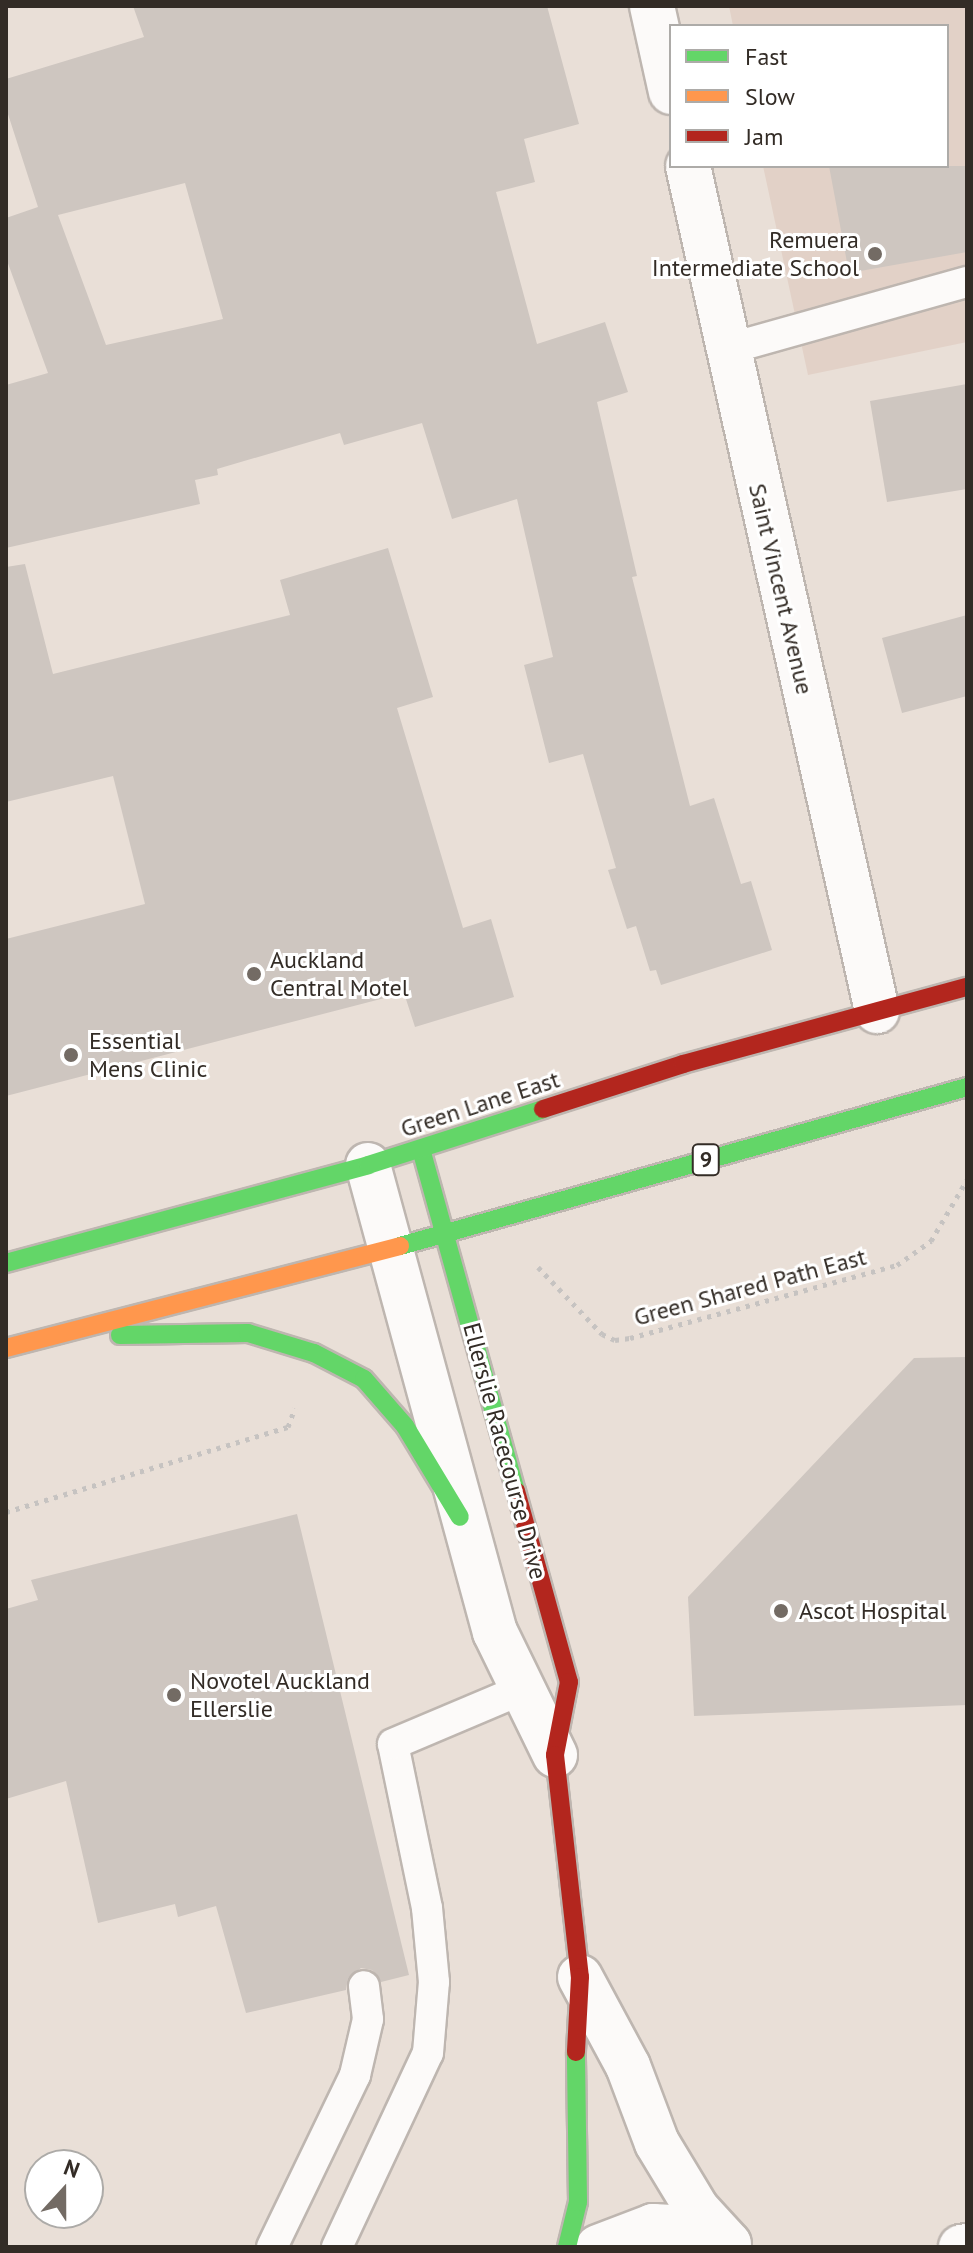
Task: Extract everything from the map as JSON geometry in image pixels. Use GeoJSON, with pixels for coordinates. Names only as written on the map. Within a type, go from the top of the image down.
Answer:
{"type":"FeatureCollection","features":[{"type":"Feature","properties":{"kind":"main road","name":"Green Lane East"},"geometry":{"type":"LineString","coordinates":[[6,1263],[368,1165],[683,1064],[967,987]]}},
{"type":"Feature","properties":{"kind":"main road","name":"9"},"geometry":{"type":"LineString","coordinates":[[6,1348],[446,1234],[967,1087]]}},
{"type":"Feature","properties":{"kind":"main road","name":"Ellerslie Racecourse Drive"},"geometry":{"type":"LineString","coordinates":[[421,1149],[569,1682],[555,1755],[580,1977],[575,2084],[578,2202],[567,2247]]}},
{"type":"Feature","properties":{"kind":"main road"},"geometry":{"type":"LineString","coordinates":[[52,1335],[248,1333],[314,1353],[364,1379],[405,1426],[460,1517]]}},
{"type":"Feature","properties":{"kind":"street"},"geometry":{"type":"LineString","coordinates":[[652,6],[669,83]]}},
{"type":"Feature","properties":{"kind":"street","name":"Saint Vincent Avenue"},"geometry":{"type":"LineString","coordinates":[[688,168],[877,1011]]}},
{"type":"Feature","properties":{"kind":"street","name":"Ellerslie Racecourse Drive"},"geometry":{"type":"LineString","coordinates":[[368,1165],[460,1517],[495,1632],[555,1755]]}},
{"type":"Feature","properties":{"kind":"street","name":"Ellerslie Racecourse Drive"},"geometry":{"type":"LineString","coordinates":[[580,1977],[628,2066],[657,2143],[697,2209],[731,2245]]}},
{"type":"Feature","properties":{"kind":"street"},"geometry":{"type":"LineString","coordinates":[[598,2247],[653,2226],[689,2228],[731,2245]]}},
{"type":"Feature","properties":{"kind":"street"},"geometry":{"type":"LineString","coordinates":[[961,2247],[967,2246]]}},
{"type":"Feature","properties":{"kind":"lane"},"geometry":{"type":"LineString","coordinates":[[728,349],[967,282]]}},
{"type":"Feature","properties":{"kind":"lane"},"geometry":{"type":"LineString","coordinates":[[337,2247],[428,2053],[434,1982],[427,1908],[393,1744],[523,1689]]}},
{"type":"Feature","properties":{"kind":"lane"},"geometry":{"type":"LineString","coordinates":[[272,2247],[355,2075],[368,2019],[364,1986]]}},
{"type":"Feature","properties":{"kind":"path","name":"Green Shared Path East"},"geometry":{"type":"LineString","coordinates":[[529,1264],[551,1276],[602,1334],[615,1340],[630,1338],[897,1265],[931,1241],[967,1180]]}},
{"type":"Feature","properties":{"kind":"path"},"geometry":{"type":"LineString","coordinates":[[6,1512],[288,1427],[298,1400]]}},
{"type":"Feature","properties":{"kind":"shaded area","name":"Remuera Intermediate School"},"geometry":{"type":"Polygon","coordinates":[[[729,6],[967,6],[967,342],[808,375],[763,168],[949,168],[949,24],[733,24],[729,6]]]}},
{"type":"Feature","properties":{"kind":"building"},"geometry":{"type":"Polygon","coordinates":[[[133,6],[547,6],[579,124],[524,139],[535,182],[496,192],[537,344],[605,322],[628,392],[597,402],[637,576],[632,577],[690,806],[714,798],[741,884],[751,881],[772,950],[661,985],[656,970],[650,971],[636,926],[627,929],[608,870],[616,868],[583,754],[549,763],[524,665],[553,657],[517,499],[452,519],[422,423],[344,445],[340,433],[217,469],[218,475],[195,480],[200,504],[6,548],[6,385],[48,373],[6,258],[6,218],[38,207],[6,108],[6,79],[144,37],[133,6]],[[185,183],[58,215],[106,345],[223,319],[185,183]]]}},
{"type":"Feature","properties":{"kind":"building"},"geometry":{"type":"Polygon","coordinates":[[[967,166],[967,252],[849,273],[829,168],[967,166]]]}},
{"type":"Feature","properties":{"kind":"building"},"geometry":{"type":"Polygon","coordinates":[[[967,384],[967,489],[887,502],[870,401],[967,384]]]}},
{"type":"Feature","properties":{"kind":"building"},"geometry":{"type":"Polygon","coordinates":[[[388,548],[433,697],[397,708],[463,928],[491,919],[514,997],[415,1027],[404,993],[6,1096],[6,939],[145,904],[113,776],[6,802],[6,567],[25,564],[53,674],[290,615],[280,580],[388,548]]]}},
{"type":"Feature","properties":{"kind":"building"},"geometry":{"type":"Polygon","coordinates":[[[967,615],[967,696],[902,713],[882,638],[967,615]]]}},
{"type":"Feature","properties":{"kind":"building"},"geometry":{"type":"Polygon","coordinates":[[[967,1357],[967,1705],[694,1716],[688,1597],[914,1358],[967,1357]]]}},
{"type":"Feature","properties":{"kind":"building","name":"Novotel Auckland Ellerslie"},"geometry":{"type":"Polygon","coordinates":[[[297,1514],[409,1975],[381,1982],[372,1970],[361,1968],[348,1978],[346,1990],[246,2013],[216,1906],[178,1917],[175,1904],[98,1923],[66,1781],[6,1799],[6,1609],[38,1600],[31,1580],[297,1514]]]}},
{"type":"Feature","properties":{"kind":"traffic: fast"},"geometry":{"type":"LineString","coordinates":[[400,1246],[967,1087]]}},
{"type":"Feature","properties":{"kind":"traffic: fast"},"geometry":{"type":"LineString","coordinates":[[6,1263],[368,1165],[543,1109]]}},
{"type":"Feature","properties":{"kind":"traffic: fast"},"geometry":{"type":"LineString","coordinates":[[421,1149],[516,1491]]}},
{"type":"Feature","properties":{"kind":"traffic: fast"},"geometry":{"type":"LineString","coordinates":[[120,1335],[248,1333],[314,1353],[364,1379],[405,1426],[460,1517]]}},
{"type":"Feature","properties":{"kind":"traffic: fast"},"geometry":{"type":"LineString","coordinates":[[567,2247],[578,2202],[576,2052]]}},
{"type":"Feature","properties":{"kind":"traffic: slow"},"geometry":{"type":"LineString","coordinates":[[6,1348],[400,1246]]}},
{"type":"Feature","properties":{"kind":"traffic: jam"},"geometry":{"type":"LineString","coordinates":[[543,1109],[683,1064],[967,987]]}},
{"type":"Feature","properties":{"kind":"traffic: jam"},"geometry":{"type":"LineString","coordinates":[[516,1491],[569,1682],[555,1755],[580,1977],[576,2052]]}},
{"type":"Feature","properties":{"kind":"place","name":"Remuera Intermediate School"},"geometry":{"type":"Point","coordinates":[875,254]}},
{"type":"Feature","properties":{"kind":"place","name":"Auckland Central Motel"},"geometry":{"type":"Point","coordinates":[254,974]}},
{"type":"Feature","properties":{"kind":"place","name":"Essential Mens Clinic"},"geometry":{"type":"Point","coordinates":[71,1055]}},
{"type":"Feature","properties":{"kind":"place","name":"Ascot Hospital"},"geometry":{"type":"Point","coordinates":[781,1611]}},
{"type":"Feature","properties":{"kind":"place","name":"Novotel Auckland Ellerslie"},"geometry":{"type":"Point","coordinates":[174,1695]}}]}
